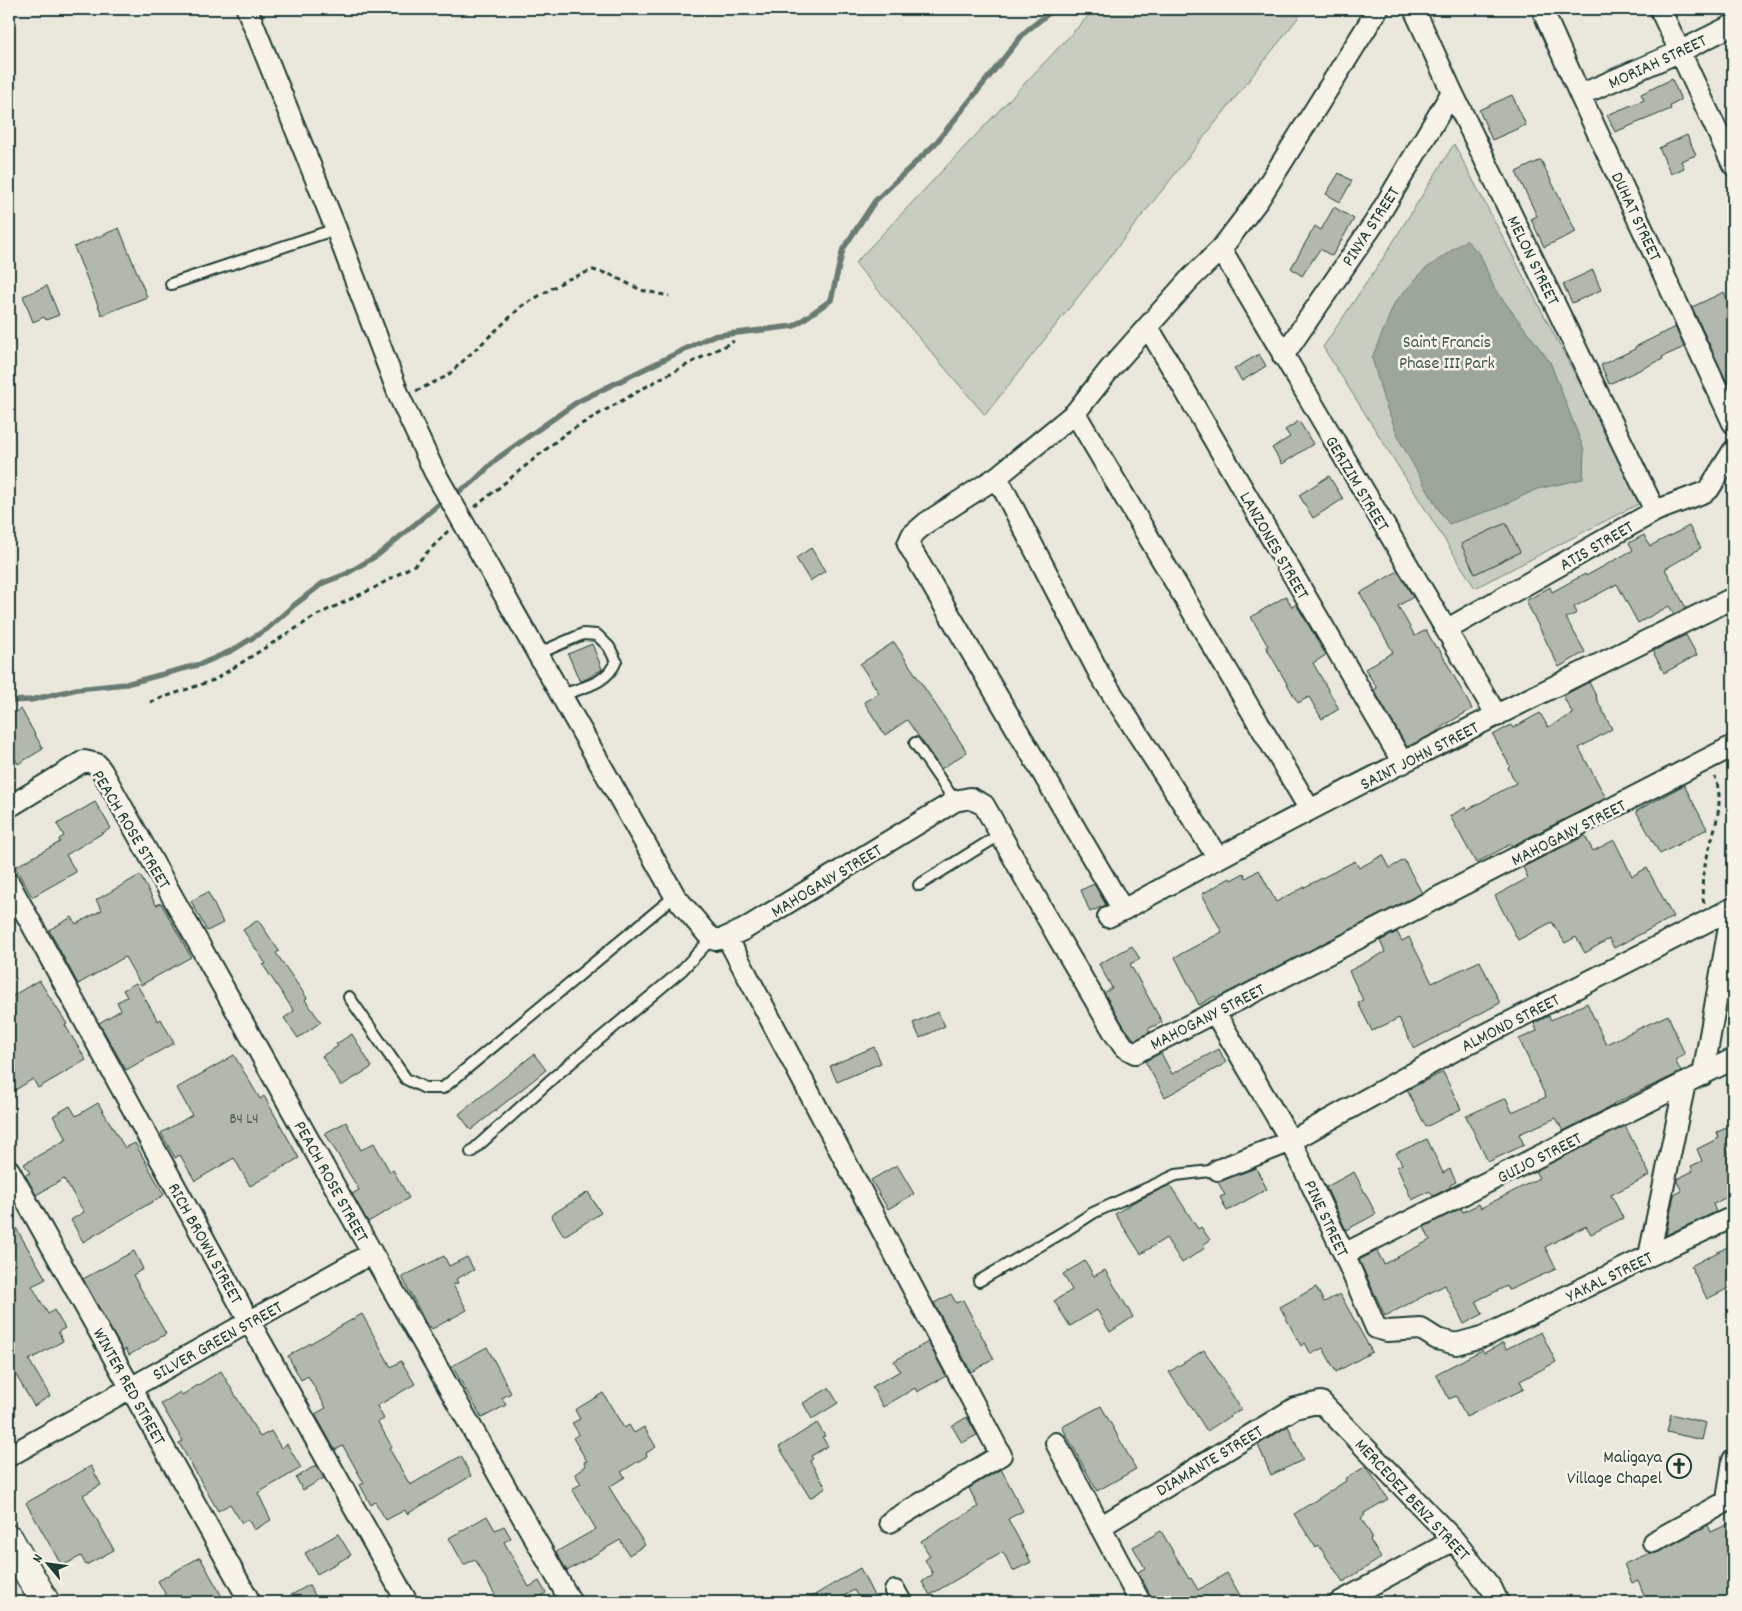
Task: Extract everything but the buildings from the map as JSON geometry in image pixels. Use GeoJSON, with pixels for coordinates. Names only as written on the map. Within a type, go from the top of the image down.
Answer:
{"type":"FeatureCollection","features":[{"type":"Feature","properties":{"kind":"street"},"geometry":{"type":"LineString","coordinates":[[247,9],[336,229],[400,398],[434,471],[676,896],[707,934],[730,943],[1000,1456],[890,1522]]}},
{"type":"Feature","properties":{"kind":"street"},"geometry":{"type":"LineString","coordinates":[[1218,858],[1100,675],[997,477],[1075,413],[1110,369],[1189,280],[1220,249],[1259,200],[1378,9]]}},
{"type":"Feature","properties":{"kind":"street","name":"MELON STREET"},"geometry":{"type":"LineString","coordinates":[[1414,9],[1452,92],[1655,511]]}},
{"type":"Feature","properties":{"kind":"street","name":"DUHAT STREET"},"geometry":{"type":"LineString","coordinates":[[1542,9],[1580,95],[1733,423]]}},
{"type":"Feature","properties":{"kind":"street"},"geometry":{"type":"LineString","coordinates":[[1660,9],[1733,165]]}},
{"type":"Feature","properties":{"kind":"street","name":"MORIAH STREET"},"geometry":{"type":"LineString","coordinates":[[1580,95],[1681,51],[1733,25]]}},
{"type":"Feature","properties":{"kind":"street","name":"PINYA STREET"},"geometry":{"type":"LineString","coordinates":[[1283,356],[1375,222],[1452,92]]}},
{"type":"Feature","properties":{"kind":"street","name":"GERIZIM STREET"},"geometry":{"type":"LineString","coordinates":[[1220,249],[1497,716]]}},
{"type":"Feature","properties":{"kind":"street","name":"LANZONES STREET"},"geometry":{"type":"LineString","coordinates":[[1148,327],[1403,763]]}},
{"type":"Feature","properties":{"kind":"street"},"geometry":{"type":"LineString","coordinates":[[1075,413],[1310,810]]}},
{"type":"Feature","properties":{"kind":"street","name":"ATIS STREET"},"geometry":{"type":"LineString","coordinates":[[1446,630],[1655,511],[1709,489],[1733,451]]}},
{"type":"Feature","properties":{"kind":"street","name":"SAINT JOHN STREET"},"geometry":{"type":"LineString","coordinates":[[997,477],[926,523],[912,535],[908,544],[1116,914],[1310,810],[1733,598]]}},
{"type":"Feature","properties":{"kind":"street","name":"MAHOGANY STREET"},"geometry":{"type":"LineString","coordinates":[[719,938],[743,930],[955,802],[970,798],[984,805],[1058,939],[1124,1047],[1135,1053],[1733,746]]}},
{"type":"Feature","properties":{"kind":"street","name":"PEACH ROSE STREET"},"geometry":{"type":"LineString","coordinates":[[9,806],[84,761],[97,764],[102,771],[571,1602]]}},
{"type":"Feature","properties":{"kind":"street","name":"RICH BROWN STREET"},"geometry":{"type":"LineString","coordinates":[[9,883],[249,1322],[407,1602]]}},
{"type":"Feature","properties":{"kind":"street"},"geometry":{"type":"LineString","coordinates":[[1649,1256],[1694,1079],[1732,909]]}},
{"type":"Feature","properties":{"kind":"street","name":"ALMOND STREET"},"geometry":{"type":"LineString","coordinates":[[1218,1170],[1290,1141],[1455,1050],[1732,909]]}},
{"type":"Feature","properties":{"kind":"street","name":"PINE STREET"},"geometry":{"type":"LineString","coordinates":[[1214,1013],[1290,1141],[1344,1254],[1376,1328],[1387,1331],[1421,1329],[1437,1339],[1456,1344],[1485,1336]]}},
{"type":"Feature","properties":{"kind":"street","name":"GUIJO STREET"},"geometry":{"type":"LineString","coordinates":[[1344,1254],[1733,1059]]}},
{"type":"Feature","properties":{"kind":"street","name":"WINTER RED STREET"},"geometry":{"type":"LineString","coordinates":[[9,1170],[250,1602]]}},
{"type":"Feature","properties":{"kind":"street","name":"YAKAL STREET"},"geometry":{"type":"LineString","coordinates":[[1485,1336],[1733,1217]]}},
{"type":"Feature","properties":{"kind":"street","name":"SILVER GREEN STREET"},"geometry":{"type":"LineString","coordinates":[[9,1456],[372,1252]]}},
{"type":"Feature","properties":{"kind":"street","name":"DIAMANTE STREET"},"geometry":{"type":"LineString","coordinates":[[1100,1527],[1295,1408],[1321,1402]]}},
{"type":"Feature","properties":{"kind":"street","name":"MERCEDEZ BENZ STREET"},"geometry":{"type":"LineString","coordinates":[[1321,1402],[1454,1540],[1492,1589],[1498,1602]]}},
{"type":"Feature","properties":{"kind":"street"},"geometry":{"type":"LineString","coordinates":[[1056,1443],[1140,1602]]}},
{"type":"Feature","properties":{"kind":"street"},"geometry":{"type":"LineString","coordinates":[[1653,1542],[1730,1499],[1733,1460]]}},
{"type":"Feature","properties":{"kind":"street"},"geometry":{"type":"LineString","coordinates":[[9,1539],[45,1602]]}},
{"type":"Feature","properties":{"kind":"street"},"geometry":{"type":"LineString","coordinates":[[1340,1602],[1454,1540]]}},
{"type":"Feature","properties":{"kind":"lane"},"geometry":{"type":"LineString","coordinates":[[172,284],[336,229]]}},
{"type":"Feature","properties":{"kind":"lane"},"geometry":{"type":"LineString","coordinates":[[537,654],[583,634],[597,635],[609,647],[616,661],[612,671],[602,679],[562,695]]}},
{"type":"Feature","properties":{"kind":"lane"},"geometry":{"type":"LineString","coordinates":[[915,743],[955,802]]}},
{"type":"Feature","properties":{"kind":"lane"},"geometry":{"type":"LineString","coordinates":[[919,885],[1001,834]]}},
{"type":"Feature","properties":{"kind":"lane"},"geometry":{"type":"LineString","coordinates":[[349,997],[406,1079],[425,1088],[443,1088],[676,896]]}},
{"type":"Feature","properties":{"kind":"lane"},"geometry":{"type":"LineString","coordinates":[[471,1152],[554,1077],[719,938]]}},
{"type":"Feature","properties":{"kind":"lane"},"geometry":{"type":"LineString","coordinates":[[979,1281],[1093,1213],[1176,1176],[1218,1170]]}},
{"type":"Feature","properties":{"kind":"path"},"geometry":{"type":"LineString","coordinates":[[400,398],[446,376],[522,306],[566,280],[593,270],[609,274],[640,290],[669,296]]}},
{"type":"Feature","properties":{"kind":"path"},"geometry":{"type":"LineString","coordinates":[[150,702],[214,680],[318,615],[374,588],[416,564],[458,512],[566,432],[677,369],[734,341]]}},
{"type":"Feature","properties":{"kind":"path"},"geometry":{"type":"LineString","coordinates":[[1702,763],[1715,777],[1718,787],[1717,812],[1701,893],[1708,920]]}},
{"type":"Feature","properties":{"kind":"green space"},"geometry":{"type":"Polygon","coordinates":[[[1095,9],[1305,9],[985,415],[855,263],[1095,9]]]}},
{"type":"Feature","properties":{"kind":"green space","name":"Saint Francis Phase III Park"},"geometry":{"type":"Polygon","coordinates":[[[1454,144],[1642,502],[1475,588],[1323,347],[1385,255],[1454,144]]]}},
{"type":"Feature","properties":{"kind":"shaded area"},"geometry":{"type":"Polygon","coordinates":[[[1466,240],[1480,254],[1494,288],[1550,362],[1584,450],[1583,479],[1537,489],[1498,508],[1449,524],[1437,507],[1401,443],[1384,401],[1372,358],[1395,302],[1424,270],[1466,240]]]}},
{"type":"Feature","properties":{"kind":"waterway"},"geometry":{"type":"LineString","coordinates":[[9,701],[31,700],[77,689],[126,684],[201,664],[233,650],[267,629],[323,583],[346,574],[378,555],[438,505],[472,483],[498,458],[577,402],[712,336],[794,326],[831,300],[843,249],[875,201],[935,144],[1024,33],[1054,9]]}},
{"type":"Feature","properties":{"kind":"place","name":"Maligaya Village Chapel"},"geometry":{"type":"Point","coordinates":[1679,1466]}}]}
